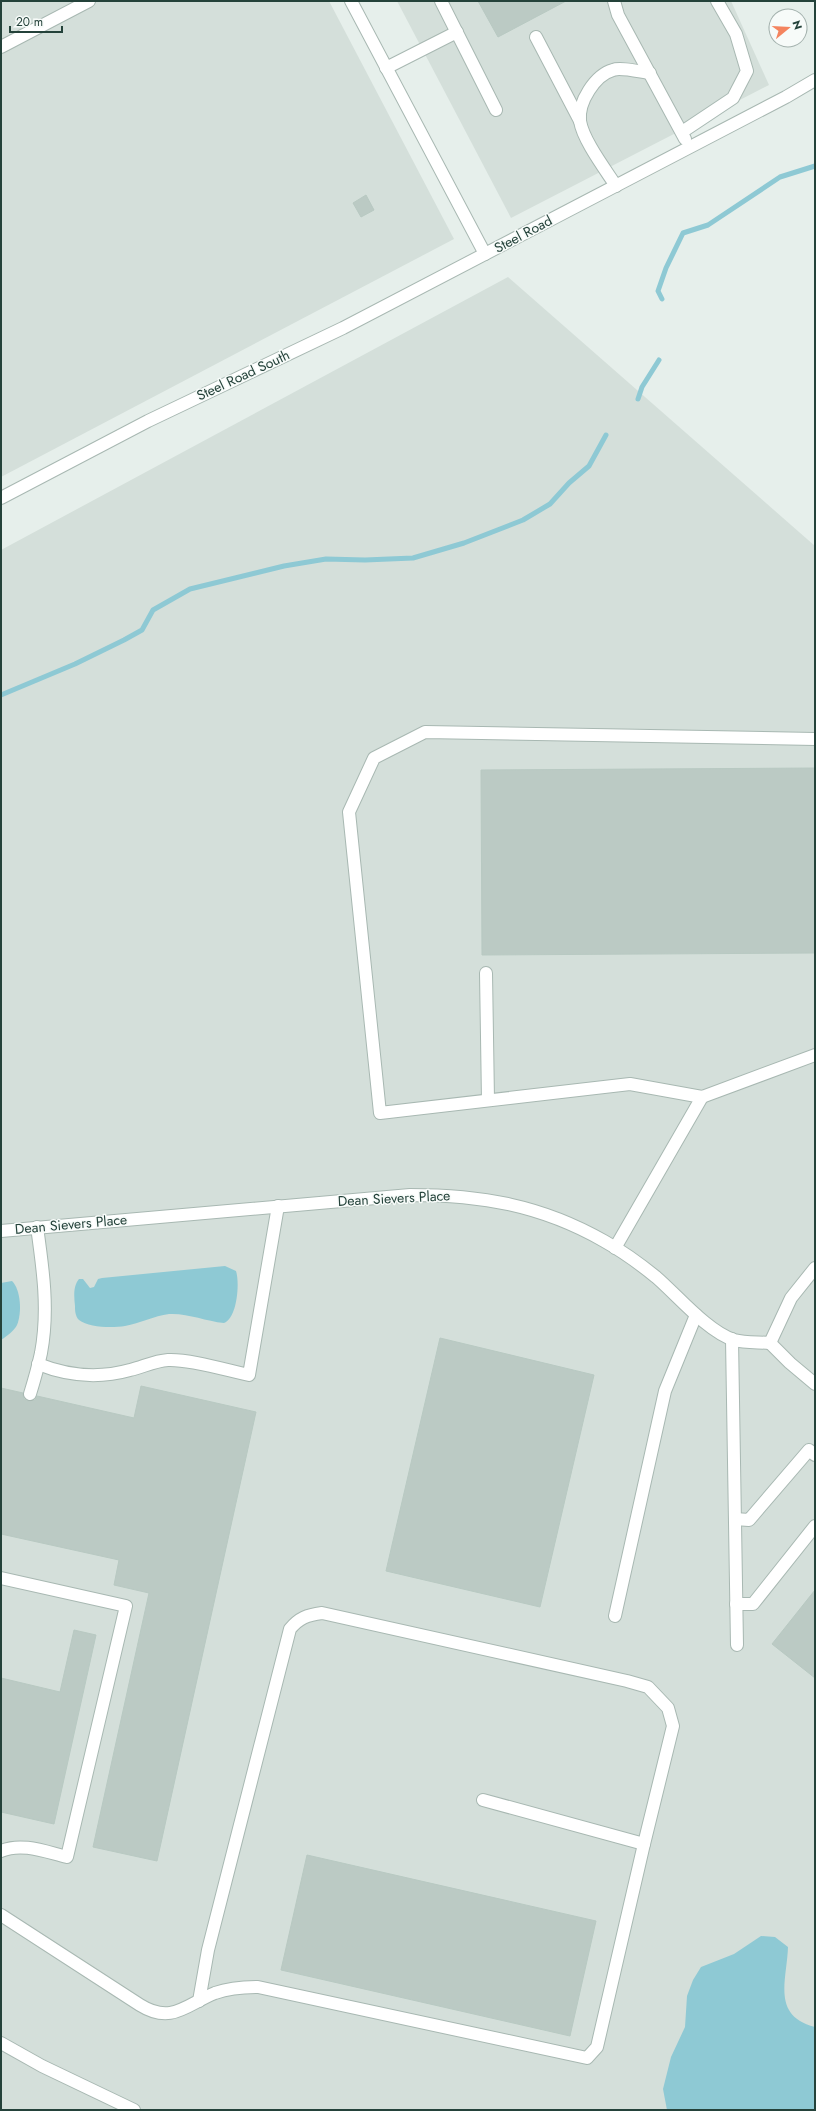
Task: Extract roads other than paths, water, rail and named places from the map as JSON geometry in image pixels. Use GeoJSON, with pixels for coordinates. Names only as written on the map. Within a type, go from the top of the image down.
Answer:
{"type":"FeatureCollection","features":[{"type":"Feature","properties":{"kind":"street","name":"Steel Road"},"geometry":{"type":"LineString","coordinates":[[351,1],[485,254],[815,80]]}},
{"type":"Feature","properties":{"kind":"street"},"geometry":{"type":"LineString","coordinates":[[441,1],[496,110]]}},
{"type":"Feature","properties":{"kind":"street"},"geometry":{"type":"LineString","coordinates":[[614,1],[618,15],[690,147]]}},
{"type":"Feature","properties":{"kind":"street"},"geometry":{"type":"LineString","coordinates":[[682,132],[733,98],[748,71],[736,34],[717,1]]}},
{"type":"Feature","properties":{"kind":"street"},"geometry":{"type":"LineString","coordinates":[[1,47],[82,3]]}},
{"type":"Feature","properties":{"kind":"street"},"geometry":{"type":"LineString","coordinates":[[386,68],[457,32]]}},
{"type":"Feature","properties":{"kind":"street"},"geometry":{"type":"LineString","coordinates":[[536,37],[588,139],[616,186]]}},
{"type":"Feature","properties":{"kind":"street"},"geometry":{"type":"LineString","coordinates":[[580,121],[583,100],[599,77],[614,69],[650,73]]}},
{"type":"Feature","properties":{"kind":"street","name":"Steel Road South"},"geometry":{"type":"LineString","coordinates":[[1,498],[148,421],[343,328],[485,254]]}},
{"type":"Feature","properties":{"kind":"street"},"geometry":{"type":"LineString","coordinates":[[815,739],[425,732],[374,758],[349,812],[380,1113],[630,1084],[702,1097],[815,1055]]}},
{"type":"Feature","properties":{"kind":"street"},"geometry":{"type":"LineString","coordinates":[[486,974],[488,1100]]}},
{"type":"Feature","properties":{"kind":"street"},"geometry":{"type":"LineString","coordinates":[[615,1248],[702,1097]]}},
{"type":"Feature","properties":{"kind":"street","name":"Dean Sievers Place"},"geometry":{"type":"LineString","coordinates":[[1,1231],[410,1194],[456,1195],[518,1206],[548,1215],[576,1227],[615,1248],[655,1277],[696,1315],[732,1339],[770,1343]]}},
{"type":"Feature","properties":{"kind":"street"},"geometry":{"type":"LineString","coordinates":[[38,1364],[64,1372],[91,1376],[119,1373],[157,1361],[176,1360],[248,1375],[278,1206]]}},
{"type":"Feature","properties":{"kind":"street"},"geometry":{"type":"LineString","coordinates":[[30,1394],[38,1364],[43,1331],[44,1291],[37,1227]]}},
{"type":"Feature","properties":{"kind":"street"},"geometry":{"type":"LineString","coordinates":[[815,1268],[791,1298],[770,1343],[790,1363],[815,1384]]}},
{"type":"Feature","properties":{"kind":"street"},"geometry":{"type":"LineString","coordinates":[[615,1616],[665,1391],[696,1315]]}},
{"type":"Feature","properties":{"kind":"street"},"geometry":{"type":"LineString","coordinates":[[732,1339],[737,1645]]}},
{"type":"Feature","properties":{"kind":"street"},"geometry":{"type":"LineString","coordinates":[[735,1520],[749,1520],[808,1450],[815,1455]]}},
{"type":"Feature","properties":{"kind":"street"},"geometry":{"type":"LineString","coordinates":[[736,1604],[752,1604],[815,1526]]}},
{"type":"Feature","properties":{"kind":"street"},"geometry":{"type":"LineString","coordinates":[[1,1578],[126,1606],[66,1857],[23,1847],[12,1847],[1,1851]]}},
{"type":"Feature","properties":{"kind":"street"},"geometry":{"type":"LineString","coordinates":[[1,1915],[148,2010],[172,2014],[216,1993],[232,1988],[269,1988],[587,2058],[597,2047],[673,1726],[668,1708],[648,1687],[627,1681],[322,1613],[306,1616],[297,1621],[290,1629],[208,1950],[199,2001]]}},
{"type":"Feature","properties":{"kind":"street"},"geometry":{"type":"LineString","coordinates":[[483,1800],[644,1844]]}},
{"type":"Feature","properties":{"kind":"street"},"geometry":{"type":"LineString","coordinates":[[1,2043],[42,2066],[134,2110]]}},
{"type":"Feature","properties":{"kind":"water"},"geometry":{"type":"Polygon","coordinates":[[[225,1266],[236,1271],[238,1284],[235,1308],[232,1315],[224,1323],[183,1315],[169,1314],[125,1326],[101,1327],[83,1323],[76,1315],[74,1292],[79,1279],[83,1279],[90,1288],[94,1287],[98,1279],[102,1278],[225,1266]]]}},
{"type":"Feature","properties":{"kind":"water"},"geometry":{"type":"Polygon","coordinates":[[[12,1281],[19,1296],[19,1320],[14,1329],[1,1340],[1,1283],[12,1281]]]}},
{"type":"Feature","properties":{"kind":"water"},"geometry":{"type":"Polygon","coordinates":[[[761,1936],[775,1937],[788,1947],[785,1984],[787,2006],[792,2014],[801,2022],[815,2027],[815,2110],[667,2110],[663,2089],[671,2057],[685,2027],[687,1996],[693,1980],[701,1967],[734,1954],[761,1936]]]}},
{"type":"Feature","properties":{"kind":"waterway"},"geometry":{"type":"LineString","coordinates":[[662,299],[658,291],[666,268],[683,233],[708,225],[780,177],[815,166]]}},
{"type":"Feature","properties":{"kind":"waterway"},"geometry":{"type":"LineString","coordinates":[[638,399],[642,387],[659,360]]}},
{"type":"Feature","properties":{"kind":"waterway"},"geometry":{"type":"LineString","coordinates":[[1,695],[75,664],[142,630],[153,610],[190,589],[284,566],[326,559],[365,560],[413,558],[464,543],[523,520],[550,504],[569,483],[589,466],[606,435]]}}]}
